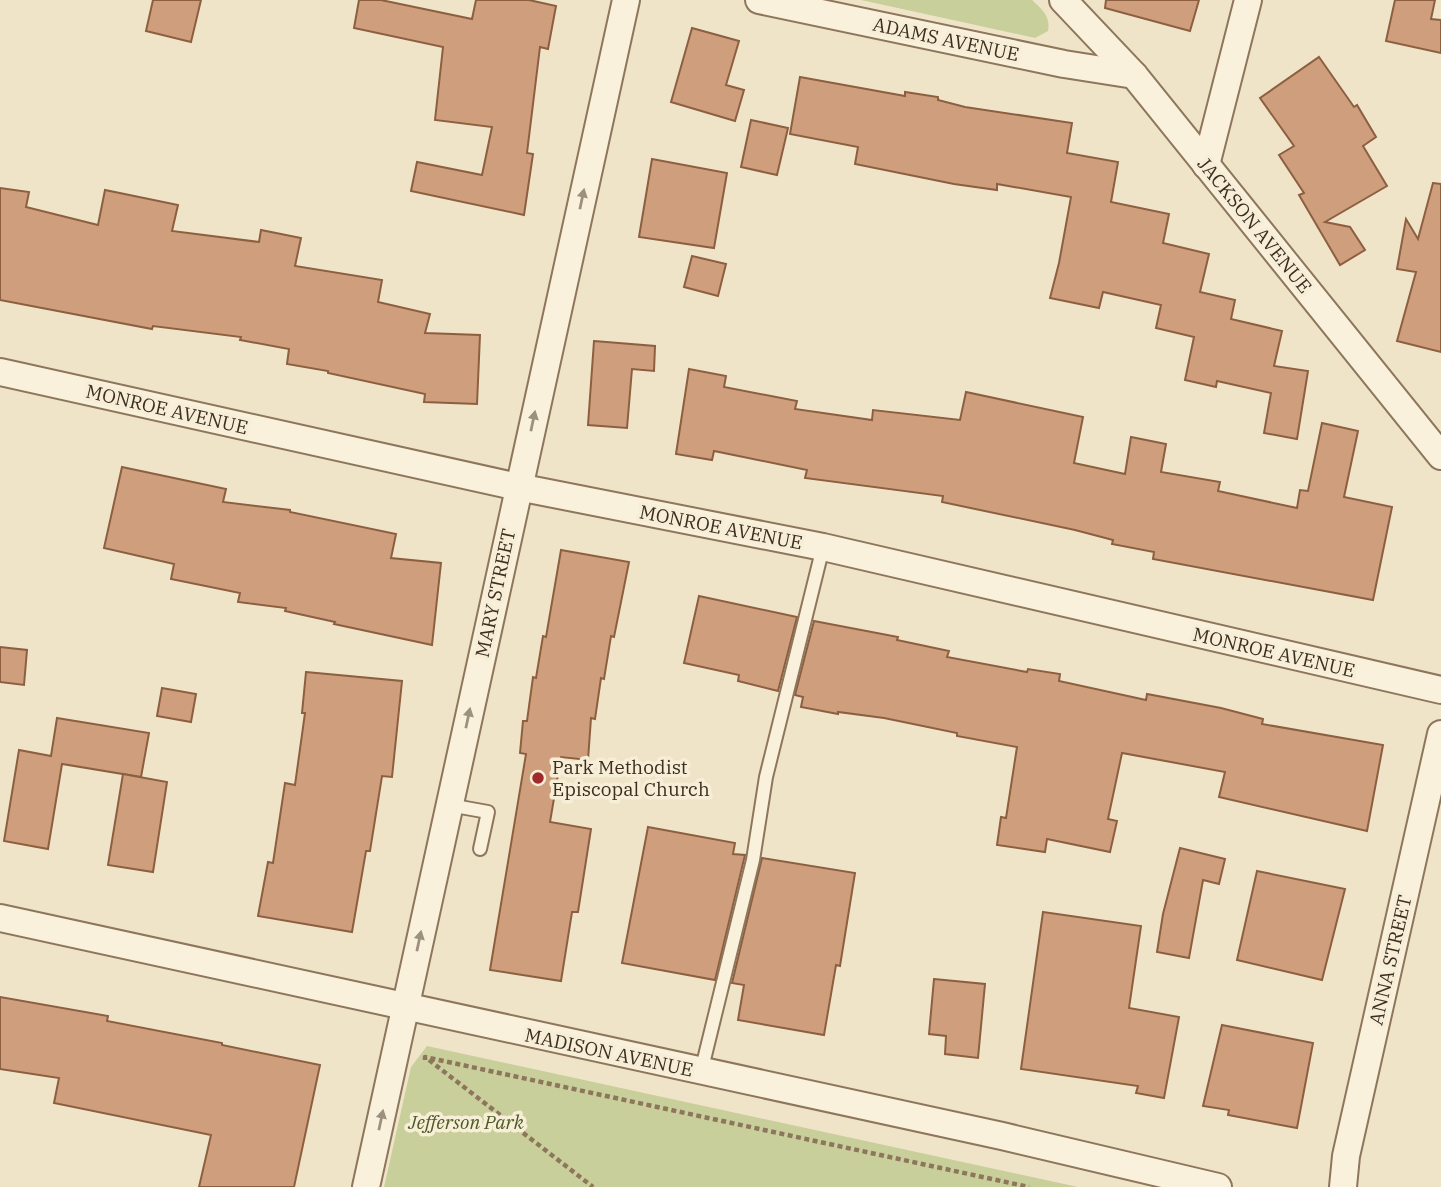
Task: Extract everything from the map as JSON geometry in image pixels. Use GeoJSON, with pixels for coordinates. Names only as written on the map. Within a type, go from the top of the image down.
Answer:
{"type":"FeatureCollection","features":[{"type":"Feature","properties":{"kind":"street","name":"MARY STREET"},"geometry":{"type":"LineString","coordinates":[[366,1187],[626,0]]}},
{"type":"Feature","properties":{"kind":"street","name":"ADAMS AVENUE"},"geometry":{"type":"LineString","coordinates":[[760,0],[1051,61],[1134,75]]}},
{"type":"Feature","properties":{"kind":"street","name":"JACKSON AVENUE"},"geometry":{"type":"LineString","coordinates":[[1062,0],[1134,75],[1441,456]]}},
{"type":"Feature","properties":{"kind":"street"},"geometry":{"type":"LineString","coordinates":[[1206,165],[1248,0]]}},
{"type":"Feature","properties":{"kind":"street","name":"MONROE AVENUE"},"geometry":{"type":"LineString","coordinates":[[0,372],[518,488],[823,547],[1441,690]]}},
{"type":"Feature","properties":{"kind":"street","name":"ANNA STREET"},"geometry":{"type":"LineString","coordinates":[[1343,1187],[1346,1156],[1441,734]]}},
{"type":"Feature","properties":{"kind":"street","name":"MADISON AVENUE"},"geometry":{"type":"LineString","coordinates":[[0,918],[701,1073],[1002,1136],[1218,1187]]}},
{"type":"Feature","properties":{"kind":"lane"},"geometry":{"type":"LineString","coordinates":[[701,1073],[753,860],[766,777],[823,547]]}},
{"type":"Feature","properties":{"kind":"lane"},"geometry":{"type":"LineString","coordinates":[[449,805],[488,813],[480,849]]}},
{"type":"Feature","properties":{"kind":"path"},"geometry":{"type":"LineString","coordinates":[[422,1070],[425,1057]]}},
{"type":"Feature","properties":{"kind":"path"},"geometry":{"type":"LineString","coordinates":[[425,1057],[593,1187]]}},
{"type":"Feature","properties":{"kind":"path"},"geometry":{"type":"LineString","coordinates":[[425,1057],[1030,1187]]}},
{"type":"Feature","properties":{"kind":"green space"},"geometry":{"type":"Polygon","coordinates":[[[861,0],[1032,0],[1047,17],[1049,26],[1048,31],[1035,38],[861,0]]]}},
{"type":"Feature","properties":{"kind":"green space","name":"Jefferson Park"},"geometry":{"type":"Polygon","coordinates":[[[427,1046],[1078,1187],[384,1187],[411,1067],[427,1046]]]}},
{"type":"Feature","properties":{"kind":"building"},"geometry":{"type":"Polygon","coordinates":[[[153,0],[201,0],[191,42],[146,31],[153,0]]]}},
{"type":"Feature","properties":{"kind":"building"},"geometry":{"type":"Polygon","coordinates":[[[359,0],[381,0],[472,19],[476,0],[529,0],[556,6],[548,49],[540,47],[527,153],[533,154],[524,215],[411,191],[417,162],[482,175],[492,127],[435,120],[443,47],[354,28],[359,0]]]}},
{"type":"Feature","properties":{"kind":"building"},"geometry":{"type":"Polygon","coordinates":[[[1106,0],[1199,0],[1190,31],[1105,8],[1106,0]]]}},
{"type":"Feature","properties":{"kind":"building"},"geometry":{"type":"Polygon","coordinates":[[[1395,0],[1435,0],[1431,19],[1441,20],[1441,53],[1386,41],[1395,0]]]}},
{"type":"Feature","properties":{"kind":"building"},"geometry":{"type":"Polygon","coordinates":[[[692,28],[739,41],[726,85],[744,90],[735,121],[671,102],[692,28]]]}},
{"type":"Feature","properties":{"kind":"building"},"geometry":{"type":"Polygon","coordinates":[[[1319,57],[1354,107],[1357,105],[1376,137],[1363,146],[1387,186],[1325,222],[1350,227],[1365,250],[1340,265],[1299,195],[1304,193],[1279,155],[1294,146],[1260,98],[1319,57]]]}},
{"type":"Feature","properties":{"kind":"building"},"geometry":{"type":"Polygon","coordinates":[[[800,77],[905,96],[905,92],[938,97],[938,100],[965,107],[1072,123],[1067,153],[1118,162],[1111,202],[1169,214],[1163,243],[1209,254],[1200,292],[1235,300],[1231,319],[1282,331],[1274,366],[1308,371],[1297,439],[1264,433],[1271,393],[1217,381],[1216,387],[1185,380],[1194,337],[1156,328],[1161,305],[1103,292],[1099,308],[1050,298],[1071,197],[997,184],[997,190],[954,184],[855,164],[858,147],[790,134],[800,77]]]}},
{"type":"Feature","properties":{"kind":"building"},"geometry":{"type":"Polygon","coordinates":[[[751,120],[788,128],[777,175],[741,167],[751,120]]]}},
{"type":"Feature","properties":{"kind":"building"},"geometry":{"type":"Polygon","coordinates":[[[652,159],[727,173],[714,248],[639,237],[652,159]]]}},
{"type":"Feature","properties":{"kind":"building"},"geometry":{"type":"Polygon","coordinates":[[[1433,183],[1441,184],[1441,352],[1397,341],[1416,272],[1397,269],[1406,219],[1418,239],[1433,183]]]}},
{"type":"Feature","properties":{"kind":"building"},"geometry":{"type":"Polygon","coordinates":[[[0,188],[29,192],[26,207],[98,225],[105,190],[178,205],[172,231],[259,242],[261,230],[301,238],[295,266],[382,280],[378,302],[430,314],[425,333],[480,335],[477,404],[424,402],[425,394],[287,364],[289,349],[240,340],[241,337],[153,326],[152,329],[0,300],[0,188]]]}},
{"type":"Feature","properties":{"kind":"building"},"geometry":{"type":"Polygon","coordinates":[[[692,256],[726,264],[718,296],[684,287],[692,256]]]}},
{"type":"Feature","properties":{"kind":"building"},"geometry":{"type":"Polygon","coordinates":[[[594,341],[655,346],[654,371],[632,369],[627,428],[588,425],[594,341]]]}},
{"type":"Feature","properties":{"kind":"building"},"geometry":{"type":"Polygon","coordinates":[[[689,369],[726,376],[724,387],[797,401],[795,409],[872,420],[873,410],[960,420],[966,392],[1083,417],[1074,463],[1125,474],[1131,437],[1166,444],[1161,472],[1220,482],[1218,491],[1297,508],[1300,490],[1308,491],[1322,423],[1358,431],[1344,497],[1392,507],[1373,600],[1153,559],[1154,552],[1112,544],[1113,540],[1075,530],[942,502],[943,496],[805,478],[807,470],[714,451],[712,460],[676,454],[689,369]]]}},
{"type":"Feature","properties":{"kind":"building"},"geometry":{"type":"Polygon","coordinates":[[[122,467],[226,489],[223,502],[290,510],[396,534],[391,558],[441,563],[432,645],[334,624],[335,622],[285,611],[286,608],[238,602],[240,593],[171,579],[174,564],[104,548],[122,467]]]}},
{"type":"Feature","properties":{"kind":"building"},"geometry":{"type":"Polygon","coordinates":[[[561,550],[629,562],[614,637],[611,636],[604,679],[601,678],[595,719],[591,718],[588,760],[561,757],[550,822],[591,829],[578,912],[572,912],[561,981],[490,970],[526,754],[520,753],[523,721],[527,721],[533,677],[536,678],[543,636],[546,637],[561,550]]]}},
{"type":"Feature","properties":{"kind":"building"},"geometry":{"type":"Polygon","coordinates":[[[699,596],[797,617],[778,691],[738,681],[739,675],[684,663],[699,596]]]}},
{"type":"Feature","properties":{"kind":"building"},"geometry":{"type":"Polygon","coordinates":[[[814,621],[898,637],[897,640],[949,651],[947,657],[1027,672],[1028,669],[1060,674],[1059,681],[1146,700],[1147,694],[1221,708],[1263,719],[1262,724],[1383,745],[1367,831],[1219,797],[1225,772],[1122,753],[1108,819],[1117,821],[1110,852],[1047,839],[1045,852],[997,845],[1001,817],[1006,818],[1017,747],[884,718],[801,707],[803,697],[795,695],[814,621]]]}},
{"type":"Feature","properties":{"kind":"building"},"geometry":{"type":"Polygon","coordinates":[[[0,647],[27,650],[24,685],[0,682],[0,647]]]}},
{"type":"Feature","properties":{"kind":"building"},"geometry":{"type":"Polygon","coordinates":[[[306,672],[402,681],[392,777],[382,776],[370,851],[366,851],[352,932],[258,916],[268,862],[273,863],[285,783],[295,785],[305,713],[302,713],[306,672]]]}},
{"type":"Feature","properties":{"kind":"building"},"geometry":{"type":"Polygon","coordinates":[[[162,688],[196,694],[191,722],[157,716],[162,688]]]}},
{"type":"Feature","properties":{"kind":"building"},"geometry":{"type":"Polygon","coordinates":[[[57,718],[149,733],[141,777],[62,764],[48,849],[4,841],[19,750],[51,756],[57,718]]]}},
{"type":"Feature","properties":{"kind":"building"},"geometry":{"type":"Polygon","coordinates":[[[123,774],[167,782],[153,872],[108,865],[123,774]]]}},
{"type":"Feature","properties":{"kind":"building"},"geometry":{"type":"Polygon","coordinates":[[[648,827],[735,843],[733,854],[745,855],[715,980],[622,963],[648,827]]]}},
{"type":"Feature","properties":{"kind":"building"},"geometry":{"type":"Polygon","coordinates":[[[1180,848],[1225,859],[1219,884],[1203,880],[1189,958],[1157,952],[1163,914],[1180,848]]]}},
{"type":"Feature","properties":{"kind":"building"},"geometry":{"type":"Polygon","coordinates":[[[762,858],[855,873],[840,966],[836,965],[824,1035],[738,1020],[744,985],[732,983],[762,858]]]}},
{"type":"Feature","properties":{"kind":"building"},"geometry":{"type":"Polygon","coordinates":[[[1257,871],[1345,889],[1322,980],[1237,960],[1257,871]]]}},
{"type":"Feature","properties":{"kind":"building"},"geometry":{"type":"Polygon","coordinates":[[[1043,912],[1141,926],[1129,1008],[1179,1017],[1164,1098],[1136,1093],[1138,1086],[1021,1069],[1043,912]]]}},
{"type":"Feature","properties":{"kind":"building"},"geometry":{"type":"Polygon","coordinates":[[[934,979],[985,984],[978,1058],[945,1054],[946,1036],[929,1034],[934,979]]]}},
{"type":"Feature","properties":{"kind":"building"},"geometry":{"type":"Polygon","coordinates":[[[0,997],[108,1016],[107,1021],[320,1065],[294,1187],[199,1187],[211,1135],[54,1103],[59,1078],[0,1069],[0,997]]]}},
{"type":"Feature","properties":{"kind":"building"},"geometry":{"type":"Polygon","coordinates":[[[1222,1025],[1313,1043],[1297,1128],[1228,1115],[1229,1110],[1203,1106],[1222,1025]]]}},
{"type":"Feature","properties":{"kind":"place","name":"Park Methodist Episcopal Church"},"geometry":{"type":"Point","coordinates":[538,778]}}]}
